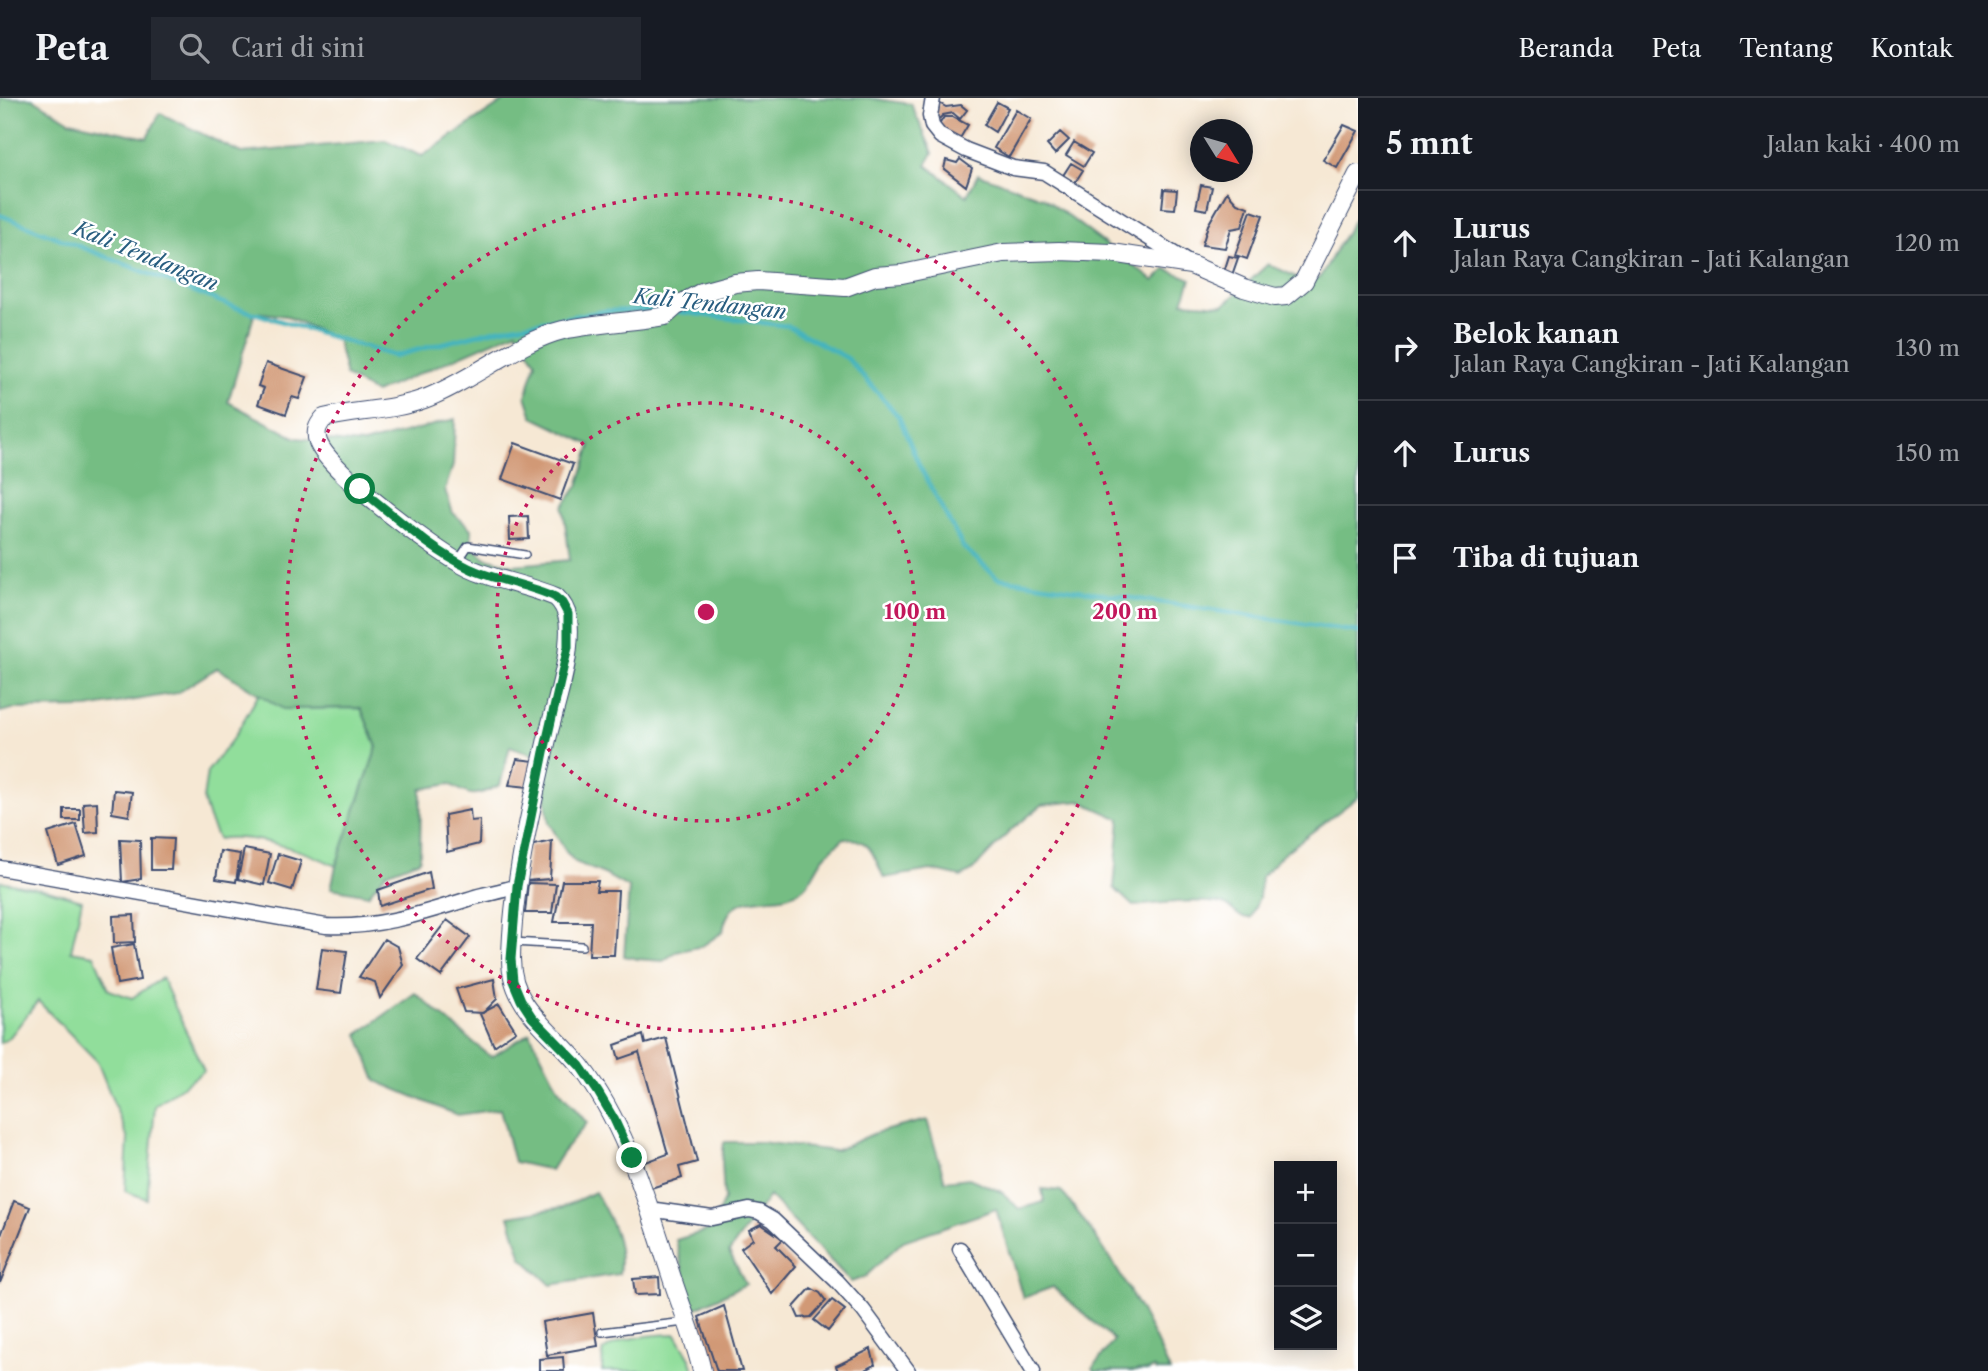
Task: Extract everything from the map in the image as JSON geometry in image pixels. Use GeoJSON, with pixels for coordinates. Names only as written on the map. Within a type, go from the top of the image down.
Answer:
{"type":"FeatureCollection","features":[{"type":"Feature","properties":{"kind":"street"},"geometry":{"type":"LineString","coordinates":[[933,98],[930,116],[932,126],[940,136],[966,150],[1013,168],[1044,172],[1191,265],[1244,288],[1275,296],[1286,296],[1304,281],[1358,174]]}},
{"type":"Feature","properties":{"kind":"street"},"geometry":{"type":"LineString","coordinates":[[702,1371],[632,1158],[614,1119],[580,1066],[532,1017],[513,981],[517,886],[568,647],[568,614],[555,597],[486,575],[435,548],[327,458],[316,433],[324,418],[386,410],[424,399],[528,345],[561,331],[670,311],[702,292],[735,283],[758,281],[845,287],[875,276],[902,274],[1003,253],[1112,253],[1191,265]]}},
{"type":"Feature","properties":{"kind":"street"},"geometry":{"type":"LineString","coordinates":[[0,868],[326,926],[349,927],[368,926],[419,914],[517,886]]}},
{"type":"Feature","properties":{"kind":"street"},"geometry":{"type":"LineString","coordinates":[[649,1209],[712,1218],[749,1210],[773,1220],[837,1281],[863,1310],[908,1371]]}},
{"type":"Feature","properties":{"kind":"street"},"geometry":{"type":"LineString","coordinates":[[960,1249],[1032,1371]]}},
{"type":"Feature","properties":{"kind":"lane"},"geometry":{"type":"LineString","coordinates":[[457,562],[468,546],[525,555]]}},
{"type":"Feature","properties":{"kind":"lane"},"geometry":{"type":"LineString","coordinates":[[513,942],[582,947]]}},
{"type":"Feature","properties":{"kind":"lane"},"geometry":{"type":"LineString","coordinates":[[602,1332],[686,1322]]}},
{"type":"Feature","properties":{"kind":"green space"},"geometry":{"type":"Polygon","coordinates":[[[0,98],[32,98],[70,121],[147,138],[160,113],[241,153],[385,140],[422,156],[505,98],[868,98],[911,104],[933,153],[926,165],[967,196],[978,174],[1044,198],[1154,281],[1166,269],[1191,279],[1183,302],[1224,305],[1268,264],[1296,277],[1319,279],[1358,212],[1358,797],[1283,854],[1261,877],[1259,897],[1251,918],[1240,916],[1227,906],[1213,902],[1133,906],[1114,888],[1120,819],[1080,801],[1042,805],[1010,831],[972,871],[961,877],[931,870],[884,878],[866,845],[861,841],[844,838],[824,857],[802,889],[791,895],[744,902],[734,907],[727,917],[723,932],[702,946],[676,952],[663,961],[637,959],[624,956],[629,888],[575,862],[549,823],[546,802],[547,760],[510,746],[500,785],[475,794],[464,792],[450,784],[421,789],[420,860],[386,873],[368,895],[331,888],[377,747],[361,708],[283,709],[217,668],[177,693],[87,708],[12,709],[0,712],[0,98]],[[255,312],[228,402],[296,438],[363,444],[455,419],[453,465],[445,490],[453,513],[471,529],[472,546],[486,558],[514,565],[570,560],[563,507],[578,486],[591,445],[533,417],[526,396],[536,362],[517,331],[375,393],[346,376],[337,339],[286,316],[255,312]]]}},
{"type":"Feature","properties":{"kind":"green space"},"geometry":{"type":"Polygon","coordinates":[[[259,694],[284,709],[361,708],[377,747],[336,866],[262,841],[218,839],[209,819],[203,799],[207,772],[234,737],[259,694]]]}},
{"type":"Feature","properties":{"kind":"green space"},"geometry":{"type":"Polygon","coordinates":[[[0,881],[82,900],[71,951],[94,955],[109,990],[132,998],[162,978],[204,1071],[155,1105],[147,1199],[125,1191],[128,1139],[97,1061],[38,1001],[9,1038],[0,1043],[0,881]]]}},
{"type":"Feature","properties":{"kind":"green space"},"geometry":{"type":"Polygon","coordinates":[[[415,993],[491,1057],[530,1033],[559,1090],[587,1123],[551,1170],[514,1162],[500,1109],[457,1115],[376,1081],[358,1034],[415,993]]]}},
{"type":"Feature","properties":{"kind":"green space"},"geometry":{"type":"Polygon","coordinates":[[[927,1120],[945,1181],[969,1178],[1002,1192],[1019,1209],[1044,1202],[1042,1189],[1061,1191],[1093,1233],[1121,1277],[1170,1371],[1156,1371],[1154,1368],[1147,1371],[1095,1371],[1093,1368],[1114,1340],[1053,1287],[1023,1298],[996,1209],[903,1241],[865,1277],[851,1282],[769,1196],[729,1252],[746,1284],[692,1310],[676,1240],[712,1229],[724,1199],[724,1142],[760,1142],[835,1151],[875,1133],[927,1120]]]}},
{"type":"Feature","properties":{"kind":"green space"},"geometry":{"type":"Polygon","coordinates":[[[595,1192],[611,1221],[618,1241],[619,1274],[551,1285],[522,1258],[509,1216],[563,1207],[595,1192]]]}},
{"type":"Feature","properties":{"kind":"green space"},"geometry":{"type":"Polygon","coordinates":[[[676,1334],[691,1360],[694,1371],[602,1371],[603,1351],[611,1346],[638,1337],[676,1334]]]}},
{"type":"Feature","properties":{"kind":"building"},"geometry":{"type":"Polygon","coordinates":[[[997,102],[1008,108],[995,132],[984,125],[997,102]]]}},
{"type":"Feature","properties":{"kind":"building"},"geometry":{"type":"Polygon","coordinates":[[[939,103],[946,107],[961,105],[967,110],[960,119],[953,113],[943,115],[938,120],[936,111],[939,103]]]}},
{"type":"Feature","properties":{"kind":"building"},"geometry":{"type":"Polygon","coordinates":[[[1016,110],[1031,119],[1009,157],[994,148],[1016,110]]]}},
{"type":"Feature","properties":{"kind":"building"},"geometry":{"type":"Polygon","coordinates":[[[944,117],[953,117],[968,125],[959,140],[937,128],[944,117]]]}},
{"type":"Feature","properties":{"kind":"building"},"geometry":{"type":"Polygon","coordinates":[[[1344,125],[1358,131],[1337,168],[1323,160],[1344,125]]]}},
{"type":"Feature","properties":{"kind":"building"},"geometry":{"type":"Polygon","coordinates":[[[1060,132],[1069,140],[1055,154],[1047,145],[1060,132]]]}},
{"type":"Feature","properties":{"kind":"building"},"geometry":{"type":"Polygon","coordinates":[[[1074,142],[1092,153],[1084,166],[1066,155],[1074,142]]]}},
{"type":"Feature","properties":{"kind":"building"},"geometry":{"type":"Polygon","coordinates":[[[960,159],[972,168],[966,186],[944,169],[946,160],[957,163],[960,159]]]}},
{"type":"Feature","properties":{"kind":"building"},"geometry":{"type":"Polygon","coordinates":[[[1071,163],[1083,170],[1074,184],[1062,177],[1071,163]]]}},
{"type":"Feature","properties":{"kind":"building"},"geometry":{"type":"Polygon","coordinates":[[[1201,185],[1212,187],[1207,210],[1196,208],[1201,185]]]}},
{"type":"Feature","properties":{"kind":"building"},"geometry":{"type":"Polygon","coordinates":[[[1164,189],[1177,190],[1175,209],[1162,208],[1164,189]]]}},
{"type":"Feature","properties":{"kind":"building"},"geometry":{"type":"Polygon","coordinates":[[[1227,192],[1237,203],[1248,207],[1242,227],[1231,229],[1225,248],[1202,245],[1208,225],[1227,192]]]}},
{"type":"Feature","properties":{"kind":"building"},"geometry":{"type":"Polygon","coordinates":[[[1251,211],[1263,215],[1247,259],[1235,255],[1251,211]]]}},
{"type":"Feature","properties":{"kind":"building"},"geometry":{"type":"Polygon","coordinates":[[[1229,256],[1238,258],[1231,278],[1223,275],[1229,256]]]}},
{"type":"Feature","properties":{"kind":"building"},"geometry":{"type":"Polygon","coordinates":[[[266,363],[307,377],[299,399],[292,397],[286,414],[258,404],[264,388],[258,386],[266,363]]]}},
{"type":"Feature","properties":{"kind":"building"},"geometry":{"type":"Polygon","coordinates":[[[515,443],[573,464],[560,500],[502,479],[515,443]]]}},
{"type":"Feature","properties":{"kind":"building"},"geometry":{"type":"Polygon","coordinates":[[[528,516],[529,539],[510,540],[509,517],[528,516]]]}},
{"type":"Feature","properties":{"kind":"building"},"geometry":{"type":"Polygon","coordinates":[[[517,759],[535,761],[528,787],[509,785],[517,759]]]}},
{"type":"Feature","properties":{"kind":"building"},"geometry":{"type":"Polygon","coordinates":[[[114,790],[132,792],[129,816],[112,813],[114,790]]]}},
{"type":"Feature","properties":{"kind":"building"},"geometry":{"type":"Polygon","coordinates":[[[97,802],[98,832],[85,833],[83,803],[97,802]]]}},
{"type":"Feature","properties":{"kind":"building"},"geometry":{"type":"Polygon","coordinates":[[[64,809],[80,809],[80,820],[64,820],[64,809]]]}},
{"type":"Feature","properties":{"kind":"building"},"geometry":{"type":"Polygon","coordinates":[[[470,810],[471,821],[480,820],[479,844],[447,852],[445,815],[470,810]]]}},
{"type":"Feature","properties":{"kind":"building"},"geometry":{"type":"Polygon","coordinates":[[[76,824],[86,856],[58,865],[48,833],[76,824]]]}},
{"type":"Feature","properties":{"kind":"building"},"geometry":{"type":"Polygon","coordinates":[[[151,838],[173,839],[171,870],[151,870],[151,838]]]}},
{"type":"Feature","properties":{"kind":"building"},"geometry":{"type":"Polygon","coordinates":[[[120,839],[140,840],[141,879],[122,882],[120,839]]]}},
{"type":"Feature","properties":{"kind":"building"},"geometry":{"type":"Polygon","coordinates":[[[552,841],[550,879],[525,881],[529,846],[552,841]]]}},
{"type":"Feature","properties":{"kind":"building"},"geometry":{"type":"Polygon","coordinates":[[[244,849],[270,854],[264,885],[238,879],[244,849]]]}},
{"type":"Feature","properties":{"kind":"building"},"geometry":{"type":"Polygon","coordinates":[[[220,851],[240,854],[236,882],[216,879],[220,851]]]}},
{"type":"Feature","properties":{"kind":"building"},"geometry":{"type":"Polygon","coordinates":[[[278,854],[301,861],[292,890],[269,883],[278,854]]]}},
{"type":"Feature","properties":{"kind":"building"},"geometry":{"type":"Polygon","coordinates":[[[429,872],[432,889],[380,906],[378,890],[429,872]]]}},
{"type":"Feature","properties":{"kind":"building"},"geometry":{"type":"Polygon","coordinates":[[[562,881],[598,881],[596,891],[618,891],[614,955],[589,955],[591,922],[554,922],[562,881]]]}},
{"type":"Feature","properties":{"kind":"building"},"geometry":{"type":"Polygon","coordinates":[[[528,883],[556,884],[552,913],[525,913],[528,883]]]}},
{"type":"Feature","properties":{"kind":"building"},"geometry":{"type":"Polygon","coordinates":[[[134,915],[135,942],[114,943],[113,916],[134,915]]]}},
{"type":"Feature","properties":{"kind":"building"},"geometry":{"type":"Polygon","coordinates":[[[447,920],[470,937],[441,976],[417,959],[447,920]]]}},
{"type":"Feature","properties":{"kind":"building"},"geometry":{"type":"Polygon","coordinates":[[[384,939],[398,947],[403,965],[380,998],[375,982],[359,977],[384,939]]]}},
{"type":"Feature","properties":{"kind":"building"},"geometry":{"type":"Polygon","coordinates":[[[134,944],[140,980],[117,984],[111,948],[134,944]]]}},
{"type":"Feature","properties":{"kind":"building"},"geometry":{"type":"Polygon","coordinates":[[[322,948],[347,951],[341,993],[316,990],[322,948]]]}},
{"type":"Feature","properties":{"kind":"building"},"geometry":{"type":"Polygon","coordinates":[[[494,979],[497,999],[483,1013],[464,1012],[456,989],[494,979]]]}},
{"type":"Feature","properties":{"kind":"building"},"geometry":{"type":"Polygon","coordinates":[[[499,1004],[516,1031],[494,1046],[480,1014],[499,1004]]]}},
{"type":"Feature","properties":{"kind":"building"},"geometry":{"type":"Polygon","coordinates":[[[643,1035],[645,1044],[666,1038],[697,1162],[679,1167],[682,1178],[651,1188],[643,1163],[668,1154],[639,1052],[619,1059],[615,1045],[643,1035]]]}},
{"type":"Feature","properties":{"kind":"building"},"geometry":{"type":"Polygon","coordinates":[[[14,1201],[30,1207],[0,1283],[0,1238],[14,1201]]]}},
{"type":"Feature","properties":{"kind":"building"},"geometry":{"type":"Polygon","coordinates":[[[761,1224],[783,1239],[776,1246],[796,1266],[772,1294],[741,1248],[753,1239],[749,1230],[761,1224]]]}},
{"type":"Feature","properties":{"kind":"building"},"geometry":{"type":"Polygon","coordinates":[[[659,1277],[660,1294],[635,1295],[633,1279],[659,1277]]]}},
{"type":"Feature","properties":{"kind":"building"},"geometry":{"type":"Polygon","coordinates":[[[811,1288],[820,1293],[826,1301],[811,1317],[799,1318],[794,1307],[811,1288]]]}},
{"type":"Feature","properties":{"kind":"building"},"geometry":{"type":"Polygon","coordinates":[[[832,1300],[845,1310],[828,1331],[814,1320],[832,1300]]]}},
{"type":"Feature","properties":{"kind":"building"},"geometry":{"type":"Polygon","coordinates":[[[724,1306],[742,1371],[717,1371],[699,1317],[724,1306]]]}},
{"type":"Feature","properties":{"kind":"building"},"geometry":{"type":"Polygon","coordinates":[[[593,1313],[598,1346],[547,1355],[542,1322],[593,1313]]]}},
{"type":"Feature","properties":{"kind":"building"},"geometry":{"type":"Polygon","coordinates":[[[871,1349],[875,1365],[864,1371],[838,1371],[836,1366],[871,1349]]]}},
{"type":"Feature","properties":{"kind":"building"},"geometry":{"type":"Polygon","coordinates":[[[563,1357],[564,1371],[539,1371],[539,1359],[563,1357]]]}},
{"type":"Feature","properties":{"kind":"waterway","name":"Kali Tendangan"},"geometry":{"type":"LineString","coordinates":[[0,215],[231,306],[394,356],[502,328],[605,311],[657,310]]}},
{"type":"Feature","properties":{"kind":"waterway","name":"Kali Tendangan"},"geometry":{"type":"LineString","coordinates":[[679,312],[788,326],[847,358],[899,417],[920,467],[963,547],[998,578],[1358,632]]}},
{"type":"Feature","properties":{"kind":"route"},"geometry":{"type":"LineString","coordinates":[[360,489],[435,548],[468,568],[555,597],[568,614],[568,647],[517,886],[511,959],[513,981],[532,1017],[580,1066],[598,1092],[632,1158]]}}]}
